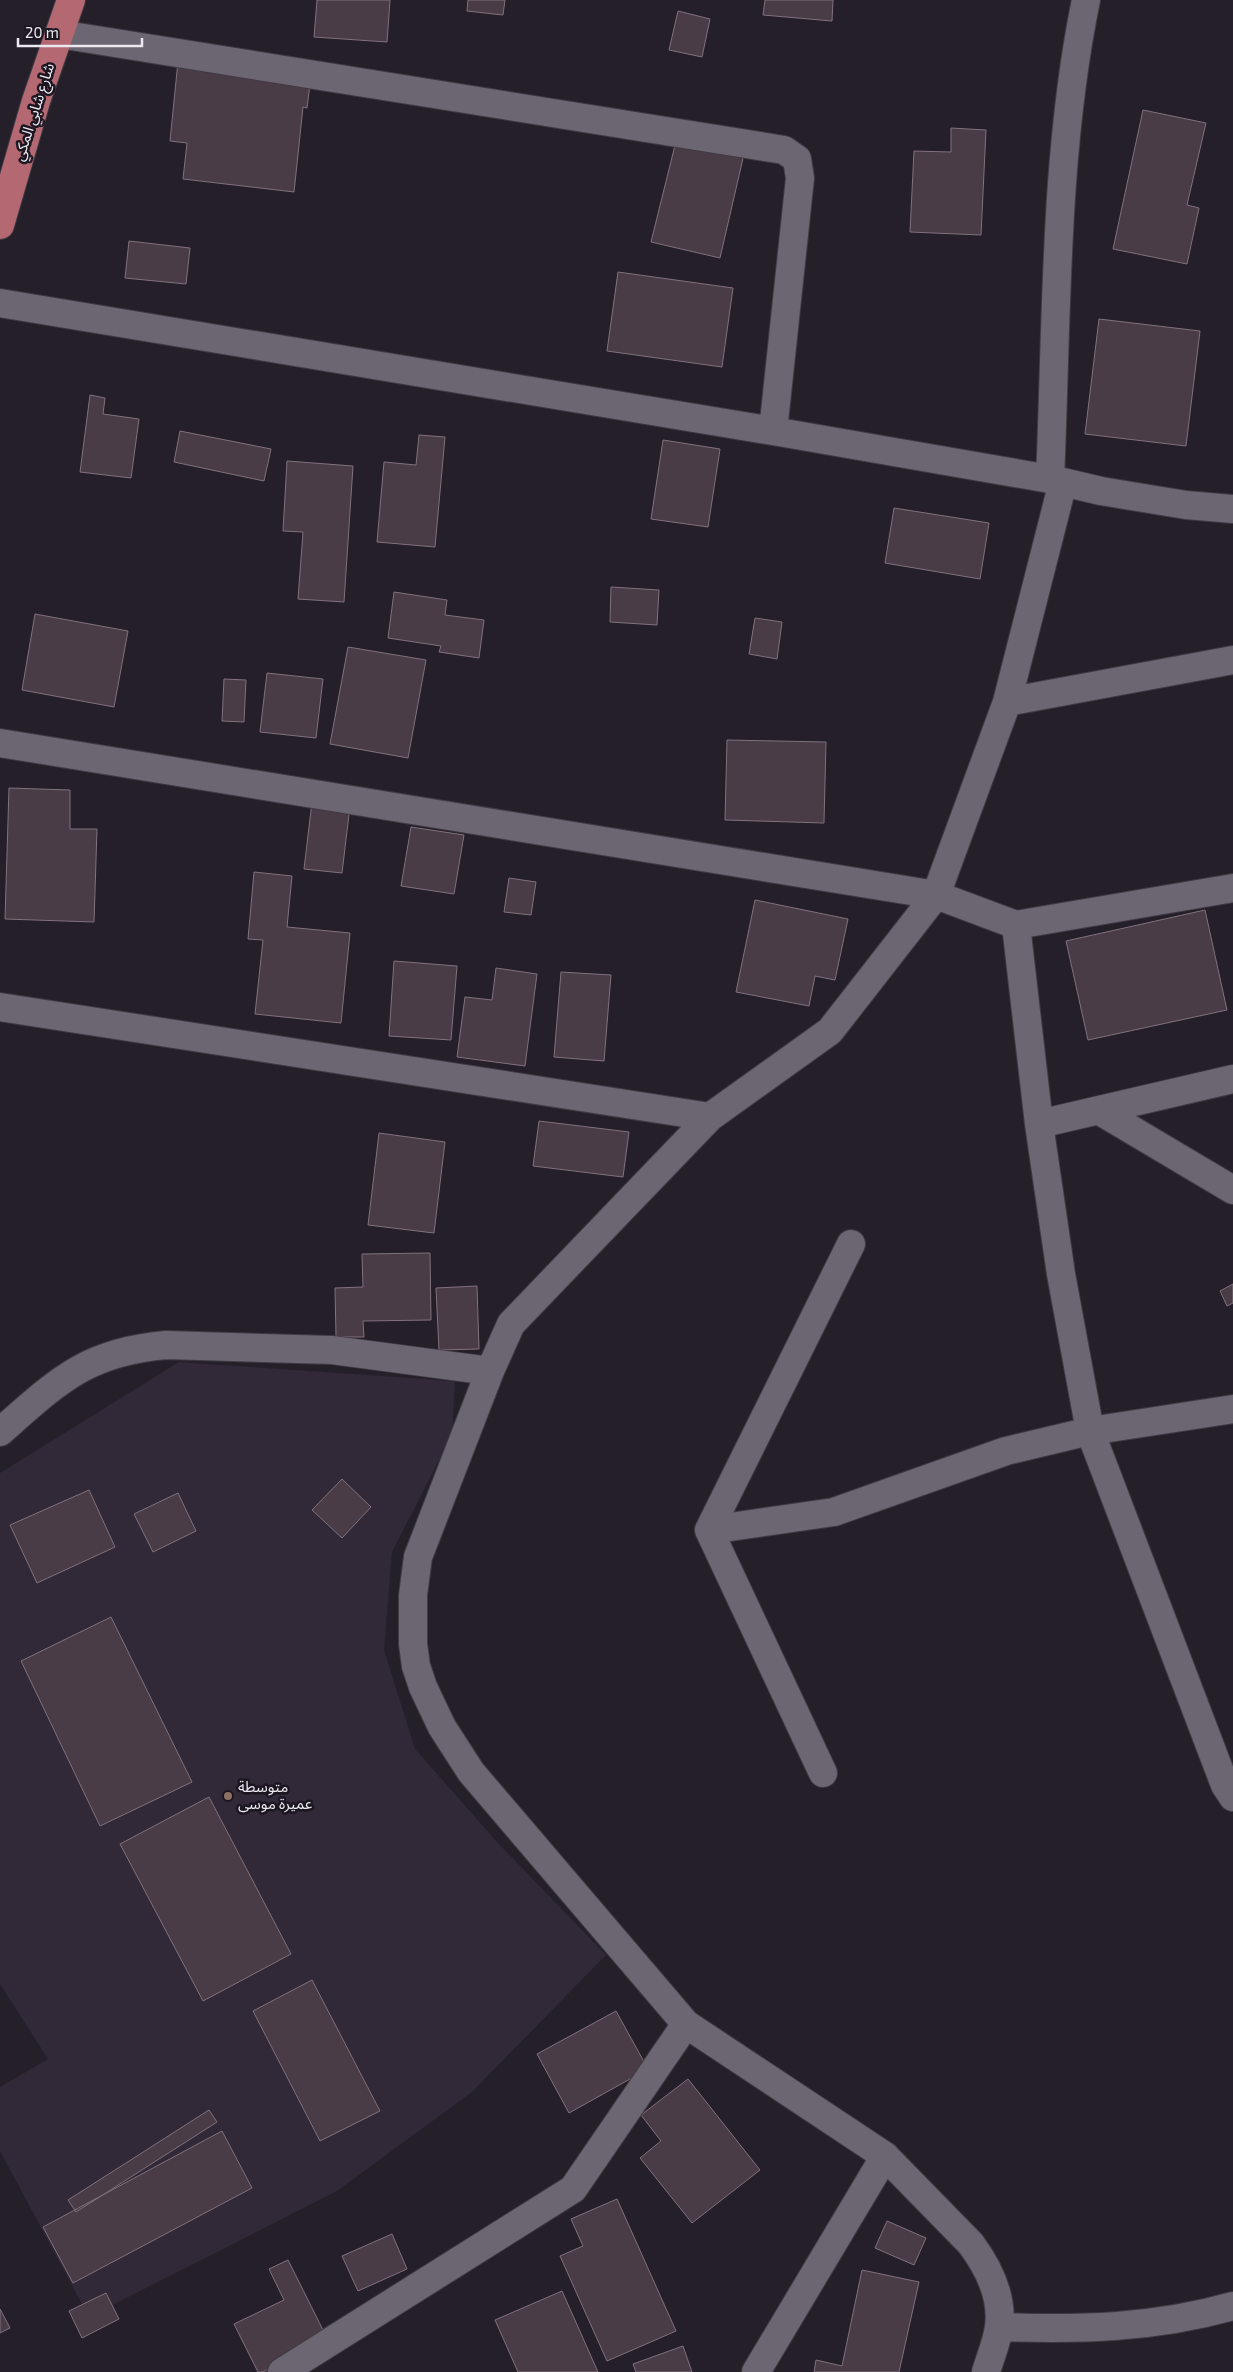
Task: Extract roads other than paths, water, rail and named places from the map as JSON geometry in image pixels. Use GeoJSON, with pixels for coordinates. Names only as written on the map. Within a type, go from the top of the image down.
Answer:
{"type":"FeatureCollection","features":[{"type":"Feature","properties":{"kind":"main road","name":"شارع شابي المكي"},"geometry":{"type":"LineString","coordinates":[[2,212],[36,101],[71,0]]}},
{"type":"Feature","properties":{"kind":"street"},"geometry":{"type":"LineString","coordinates":[[986,2372],[999,2327],[998,2302],[983,2260],[971,2244],[885,2156],[686,2024],[472,1772],[432,1708],[416,1666],[412,1620],[418,1557],[510,1324],[710,1118],[830,1031],[936,896],[1007,702],[1057,480],[1063,162],[1076,50],[1086,0]]}},
{"type":"Feature","properties":{"kind":"street"},"geometry":{"type":"LineString","coordinates":[[59,34],[784,150],[797,159],[800,178],[773,431]]}},
{"type":"Feature","properties":{"kind":"street"},"geometry":{"type":"LineString","coordinates":[[0,303],[773,431],[1057,480],[1186,505],[1233,509]]}},
{"type":"Feature","properties":{"kind":"street"},"geometry":{"type":"LineString","coordinates":[[1007,702],[1233,660]]}},
{"type":"Feature","properties":{"kind":"street"},"geometry":{"type":"LineString","coordinates":[[0,743],[936,896],[1016,925],[1233,888]]}},
{"type":"Feature","properties":{"kind":"street"},"geometry":{"type":"LineString","coordinates":[[1016,925],[1039,1124],[1061,1274],[1090,1431],[1225,1786],[1233,1797]]}},
{"type":"Feature","properties":{"kind":"street"},"geometry":{"type":"LineString","coordinates":[[0,1007],[710,1118]]}},
{"type":"Feature","properties":{"kind":"street"},"geometry":{"type":"LineString","coordinates":[[1039,1124],[1233,1079]]}},
{"type":"Feature","properties":{"kind":"street"},"geometry":{"type":"LineString","coordinates":[[1100,1111],[1233,1190]]}},
{"type":"Feature","properties":{"kind":"street"},"geometry":{"type":"LineString","coordinates":[[708,1530],[851,1244]]}},
{"type":"Feature","properties":{"kind":"street"},"geometry":{"type":"LineString","coordinates":[[0,1432],[66,1376],[89,1363],[113,1353],[139,1348],[166,1345],[332,1350],[490,1371]]}},
{"type":"Feature","properties":{"kind":"street"},"geometry":{"type":"LineString","coordinates":[[708,1530],[834,1512],[1006,1451],[1090,1431],[1233,1409]]}},
{"type":"Feature","properties":{"kind":"street"},"geometry":{"type":"LineString","coordinates":[[708,1530],[823,1773]]}},
{"type":"Feature","properties":{"kind":"street"},"geometry":{"type":"LineString","coordinates":[[282,2372],[573,2189],[686,2024]]}},
{"type":"Feature","properties":{"kind":"street"},"geometry":{"type":"LineString","coordinates":[[756,2372],[885,2156]]}},
{"type":"Feature","properties":{"kind":"street"},"geometry":{"type":"LineString","coordinates":[[999,2327],[1064,2330],[1119,2327],[1165,2321],[1233,2306]]}},
{"type":"Feature","properties":{"kind":"place","name":"متوسطة عميرة موسى"},"geometry":{"type":"Point","coordinates":[228,1796]}}]}
